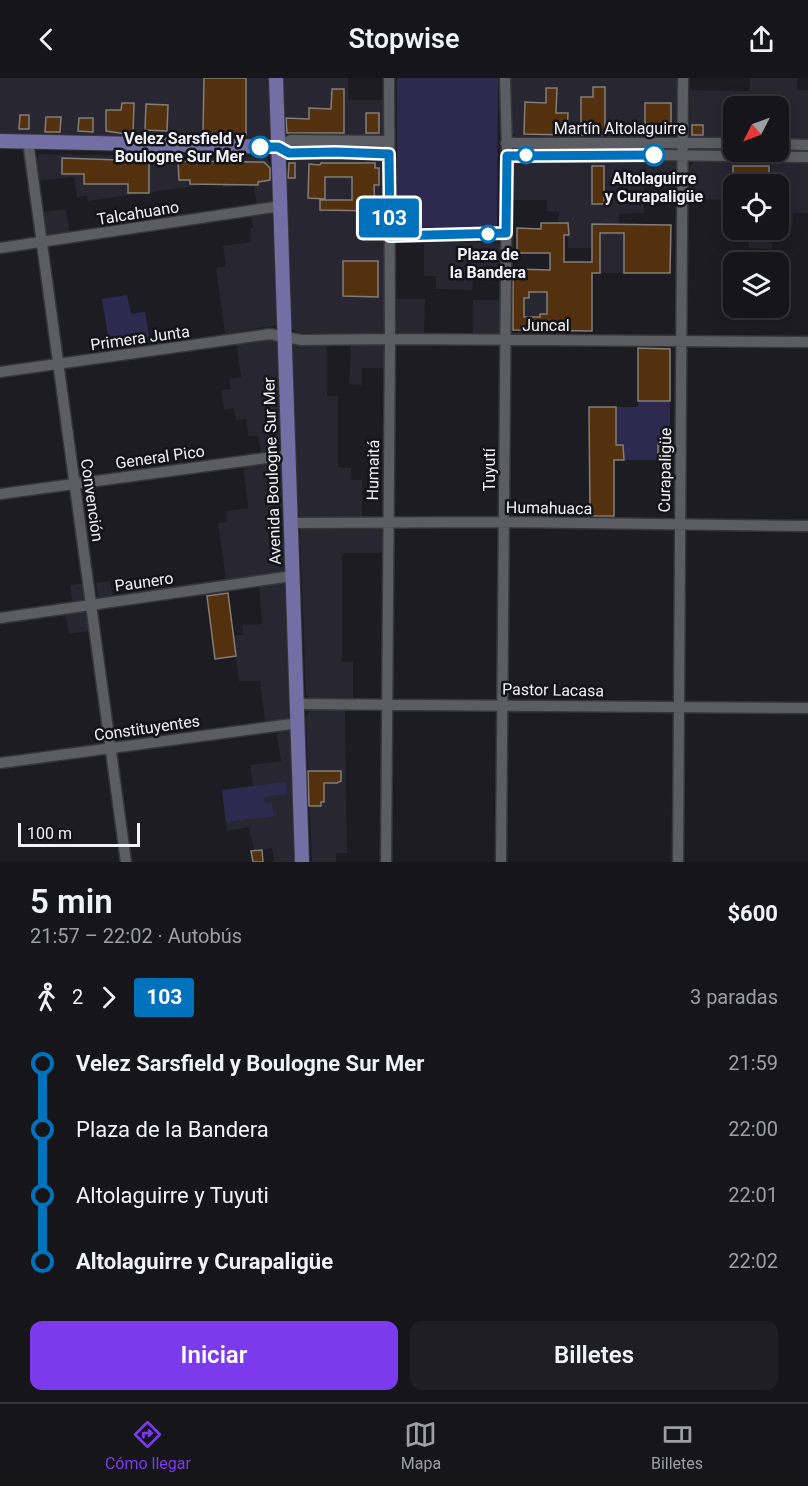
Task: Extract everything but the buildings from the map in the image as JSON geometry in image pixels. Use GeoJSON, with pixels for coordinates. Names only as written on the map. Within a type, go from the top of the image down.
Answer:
{"type":"FeatureCollection","features":[{"type":"Feature","properties":{"kind":"main road","name":"Avenida Boulogne Sur Mer"},"geometry":{"type":"LineString","coordinates":[[276,78],[303,862]]}},
{"type":"Feature","properties":{"kind":"main road"},"geometry":{"type":"LineString","coordinates":[[0,141],[278,147]]}},
{"type":"Feature","properties":{"kind":"street","name":"Humaitá"},"geometry":{"type":"LineString","coordinates":[[386,862],[390,339],[389,78]]}},
{"type":"Feature","properties":{"kind":"street","name":"Tuyutí"},"geometry":{"type":"LineString","coordinates":[[501,862],[507,156],[505,78]]}},
{"type":"Feature","properties":{"kind":"street","name":"Curapaligüe"},"geometry":{"type":"LineString","coordinates":[[678,862],[683,78]]}},
{"type":"Feature","properties":{"kind":"street"},"geometry":{"type":"LineString","coordinates":[[278,147],[291,140],[389,154]]}},
{"type":"Feature","properties":{"kind":"street","name":"Convención"},"geometry":{"type":"LineString","coordinates":[[28,141],[126,862]]}},
{"type":"Feature","properties":{"kind":"street"},"geometry":{"type":"LineString","coordinates":[[335,146],[389,141]]}},
{"type":"Feature","properties":{"kind":"street","name":"Martín Altolaguirre"},"geometry":{"type":"LineString","coordinates":[[506,143],[723,143]]}},
{"type":"Feature","properties":{"kind":"street"},"geometry":{"type":"LineString","coordinates":[[789,144],[808,145]]}},
{"type":"Feature","properties":{"kind":"street","name":"Martín Altolaguirre"},"geometry":{"type":"LineString","coordinates":[[507,156],[808,158]]}},
{"type":"Feature","properties":{"kind":"street","name":"Talcahuano"},"geometry":{"type":"LineString","coordinates":[[0,248],[281,206]]}},
{"type":"Feature","properties":{"kind":"street"},"geometry":{"type":"LineString","coordinates":[[390,236],[506,233]]}},
{"type":"Feature","properties":{"kind":"street","name":"Primera Junta"},"geometry":{"type":"LineString","coordinates":[[0,372],[270,334],[285,337]]}},
{"type":"Feature","properties":{"kind":"street","name":"Juncal"},"geometry":{"type":"LineString","coordinates":[[285,337],[301,340],[808,342]]}},
{"type":"Feature","properties":{"kind":"street","name":"General Pico"},"geometry":{"type":"LineString","coordinates":[[0,494],[288,454]]}},
{"type":"Feature","properties":{"kind":"street","name":"Humahuaca"},"geometry":{"type":"LineString","coordinates":[[290,523],[503,522],[808,526]]}},
{"type":"Feature","properties":{"kind":"street","name":"Paunero"},"geometry":{"type":"LineString","coordinates":[[0,618],[292,576]]}},
{"type":"Feature","properties":{"kind":"street","name":"Pastor Lacasa"},"geometry":{"type":"LineString","coordinates":[[297,704],[808,708]]}},
{"type":"Feature","properties":{"kind":"street","name":"Constituyentes"},"geometry":{"type":"LineString","coordinates":[[0,764],[299,723]]}},
{"type":"Feature","properties":{"kind":"shaded area"},"geometry":{"type":"Polygon","coordinates":[[[0,78],[271,78],[273,136],[266,140],[0,139],[0,78]]]}},
{"type":"Feature","properties":{"kind":"shaded area"},"geometry":{"type":"Polygon","coordinates":[[[283,78],[348,78],[348,100],[387,100],[386,135],[289,135],[285,129],[283,78]]]}},
{"type":"Feature","properties":{"kind":"shaded area","name":"Plaza de la Bandera"},"geometry":{"type":"Polygon","coordinates":[[[397,78],[498,78],[497,227],[397,228],[397,78]]]}},
{"type":"Feature","properties":{"kind":"shaded area"},"geometry":{"type":"Polygon","coordinates":[[[511,78],[681,78],[681,136],[676,138],[515,136],[510,130],[511,78]]]}},
{"type":"Feature","properties":{"kind":"shaded area"},"geometry":{"type":"Polygon","coordinates":[[[750,78],[797,78],[797,90],[808,90],[808,142],[789,141],[789,96],[723,96],[723,141],[690,139],[690,90],[749,91],[750,78]]]}},
{"type":"Feature","properties":{"kind":"shaded area"},"geometry":{"type":"Polygon","coordinates":[[[40,154],[266,157],[271,164],[272,202],[257,208],[254,183],[223,188],[222,182],[88,201],[87,196],[77,197],[74,177],[38,181],[35,160],[40,154]]]}},
{"type":"Feature","properties":{"kind":"shaded area"},"geometry":{"type":"Polygon","coordinates":[[[295,158],[381,159],[385,163],[385,334],[299,333],[292,329],[287,164],[295,158]]]}},
{"type":"Feature","properties":{"kind":"shaded area"},"geometry":{"type":"Polygon","coordinates":[[[514,160],[677,162],[681,189],[644,187],[644,213],[619,214],[619,225],[671,225],[670,273],[592,273],[592,331],[513,330],[513,269],[555,270],[555,262],[592,262],[592,248],[568,248],[568,224],[559,223],[559,212],[547,211],[547,200],[510,200],[514,160]]]}},
{"type":"Feature","properties":{"kind":"shaded area"},"geometry":{"type":"Polygon","coordinates":[[[697,161],[808,162],[808,213],[793,213],[792,225],[789,225],[789,174],[723,174],[723,200],[689,199],[690,165],[697,161]]]}},
{"type":"Feature","properties":{"kind":"shaded area"},"geometry":{"type":"Polygon","coordinates":[[[66,209],[70,235],[45,233],[42,212],[66,209]]]}},
{"type":"Feature","properties":{"kind":"shaded area"},"geometry":{"type":"Polygon","coordinates":[[[274,212],[278,325],[225,334],[216,268],[226,266],[223,246],[251,242],[250,228],[253,227],[251,215],[274,212]]]}},
{"type":"Feature","properties":{"kind":"shaded area"},"geometry":{"type":"Polygon","coordinates":[[[749,240],[772,240],[772,249],[749,248],[749,240]]]}},
{"type":"Feature","properties":{"kind":"shaded area"},"geometry":{"type":"Polygon","coordinates":[[[424,241],[499,243],[501,278],[473,278],[472,290],[436,289],[436,276],[424,276],[424,241]]]}},
{"type":"Feature","properties":{"kind":"shaded area"},"geometry":{"type":"Polygon","coordinates":[[[127,295],[131,314],[145,312],[150,342],[110,348],[102,299],[127,295]]]}},
{"type":"Feature","properties":{"kind":"shaded area"},"geometry":{"type":"Polygon","coordinates":[[[395,299],[425,299],[424,334],[396,331],[395,299]]]}},
{"type":"Feature","properties":{"kind":"shaded area"},"geometry":{"type":"Polygon","coordinates":[[[473,300],[501,300],[500,335],[473,335],[473,300]]]}},
{"type":"Feature","properties":{"kind":"shaded area"},"geometry":{"type":"Polygon","coordinates":[[[269,336],[280,340],[282,449],[277,453],[261,454],[258,436],[248,436],[246,419],[236,420],[234,408],[224,410],[221,390],[231,389],[229,379],[241,377],[236,341],[269,336]]]}},
{"type":"Feature","properties":{"kind":"shaded area"},"geometry":{"type":"Polygon","coordinates":[[[327,342],[327,396],[338,396],[338,467],[351,468],[351,480],[362,480],[362,520],[302,518],[298,513],[292,348],[295,343],[327,342]]]}},
{"type":"Feature","properties":{"kind":"shaded area"},"geometry":{"type":"Polygon","coordinates":[[[351,342],[386,344],[388,368],[362,368],[362,385],[349,384],[351,342]]]}},
{"type":"Feature","properties":{"kind":"shaded area"},"geometry":{"type":"Polygon","coordinates":[[[638,348],[670,348],[670,460],[614,460],[614,517],[590,517],[589,407],[638,407],[638,348]]]}},
{"type":"Feature","properties":{"kind":"shaded area"},"geometry":{"type":"Polygon","coordinates":[[[283,459],[286,573],[226,579],[218,523],[227,522],[226,511],[248,508],[243,464],[283,459]]]}},
{"type":"Feature","properties":{"kind":"shaded area"},"geometry":{"type":"Polygon","coordinates":[[[381,527],[384,529],[386,553],[342,553],[342,662],[353,662],[353,700],[309,699],[306,694],[300,531],[304,528],[381,527]]]}},
{"type":"Feature","properties":{"kind":"shaded area"},"geometry":{"type":"Polygon","coordinates":[[[110,581],[113,596],[103,598],[98,596],[96,583],[110,581]]]}},
{"type":"Feature","properties":{"kind":"shaded area"},"geometry":{"type":"Polygon","coordinates":[[[288,581],[296,707],[290,720],[265,723],[260,681],[239,681],[233,635],[243,635],[242,625],[262,624],[259,584],[288,581]]]}},
{"type":"Feature","properties":{"kind":"shaded area"},"geometry":{"type":"Polygon","coordinates":[[[87,583],[86,598],[72,602],[70,585],[87,583]]]}},
{"type":"Feature","properties":{"kind":"shaded area"},"geometry":{"type":"Polygon","coordinates":[[[87,608],[94,630],[69,634],[65,611],[87,608]]]}},
{"type":"Feature","properties":{"kind":"shaded area"},"geometry":{"type":"Polygon","coordinates":[[[345,706],[347,853],[336,853],[336,862],[312,862],[306,717],[310,708],[345,706]]]}},
{"type":"Feature","properties":{"kind":"shaded area"},"geometry":{"type":"Polygon","coordinates":[[[292,728],[301,862],[274,862],[272,848],[254,851],[249,827],[227,831],[222,790],[253,786],[250,765],[281,761],[276,730],[292,728]]]}},
{"type":"Feature","properties":{"kind":"shaded area"},"geometry":{"type":"Polygon","coordinates":[[[286,782],[287,794],[264,797],[265,804],[272,803],[274,816],[226,822],[222,790],[286,782]]]}},
{"type":"Feature","properties":{"kind":"bus line","name":"103"},"geometry":{"type":"LineString","coordinates":[[260,147],[278,147],[289,153],[389,154],[390,236],[506,233],[507,156],[654,155]]}},
{"type":"Feature","properties":{"kind":"place","name":"Velez Sarsfield y Boulogne Sur Mer"},"geometry":{"type":"Point","coordinates":[260,147]}},
{"type":"Feature","properties":{"kind":"place","name":"Altolaguirre y Curapaligüe"},"geometry":{"type":"Point","coordinates":[654,155]}},
{"type":"Feature","properties":{"kind":"place","name":"Plaza de la Bandera"},"geometry":{"type":"Point","coordinates":[488,234]}}]}
